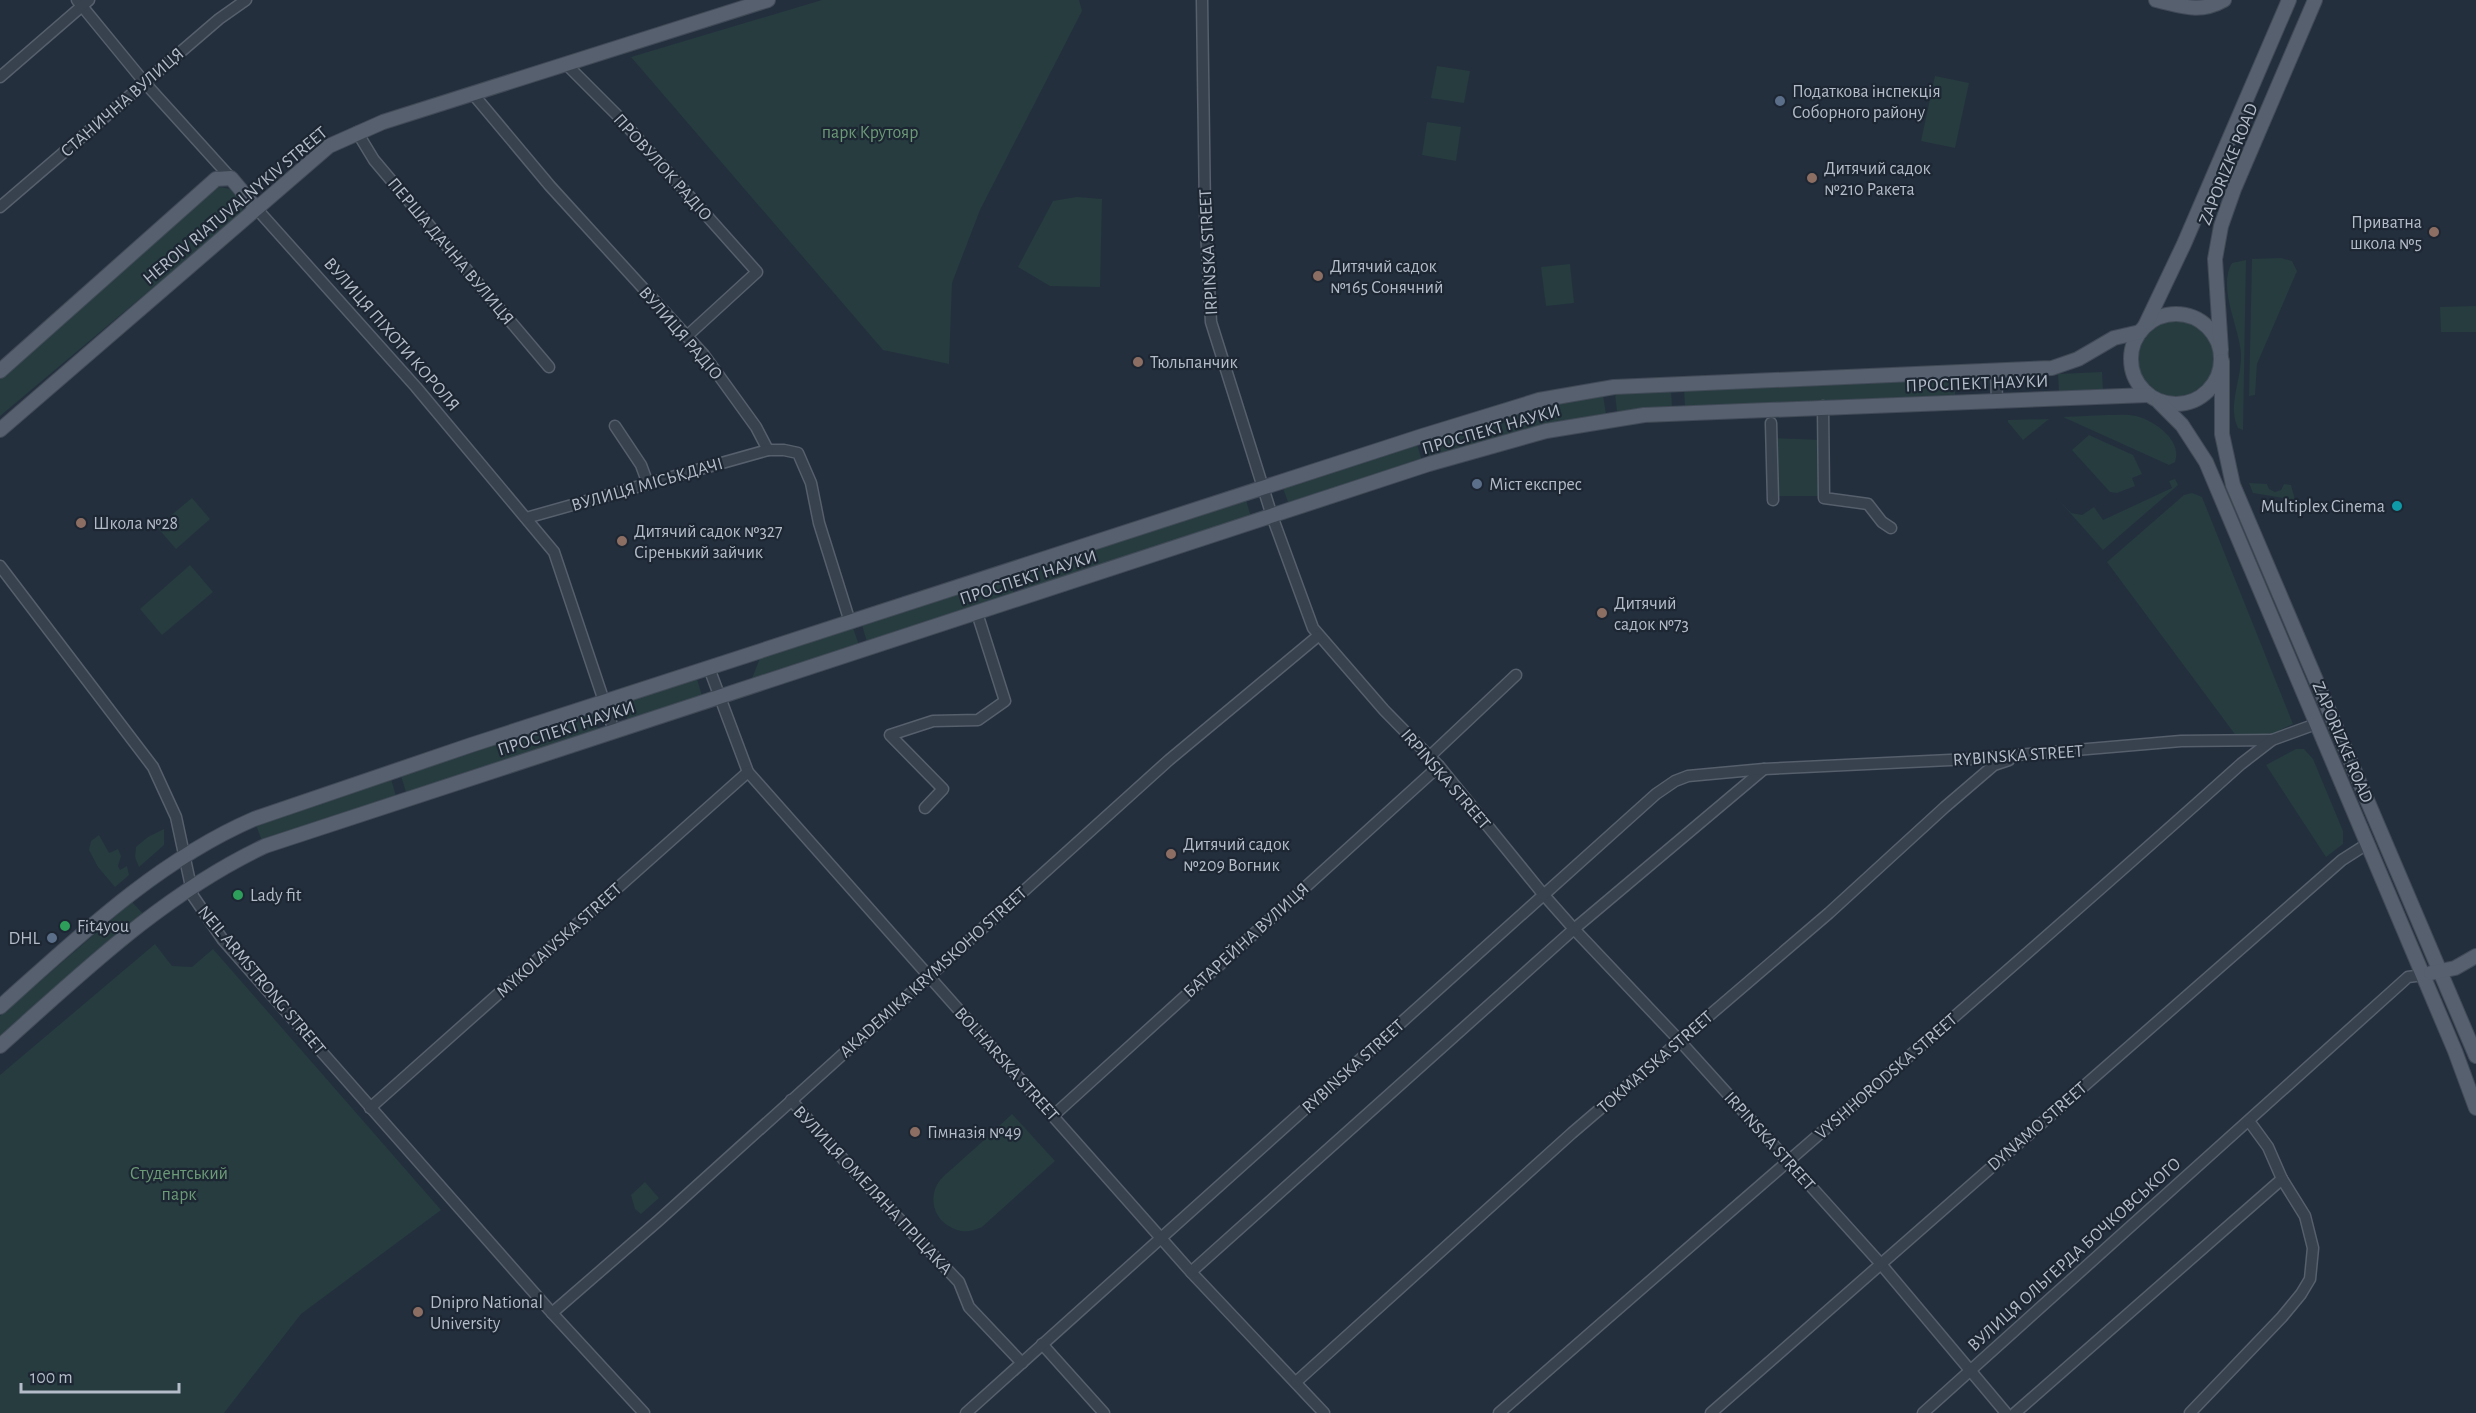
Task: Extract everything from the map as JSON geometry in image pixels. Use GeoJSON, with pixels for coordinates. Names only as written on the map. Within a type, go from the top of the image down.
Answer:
{"type":"FeatureCollection","features":[{"type":"Feature","properties":{"kind":"main road","name":"HEROIV RIATUVALNYKIV STREET"},"geometry":{"type":"LineString","coordinates":[[0,430],[329,146],[357,132],[473,93],[768,0]]}},
{"type":"Feature","properties":{"kind":"main road"},"geometry":{"type":"LineString","coordinates":[[2156,0],[2197,9],[2213,6],[2224,0]]}},
{"type":"Feature","properties":{"kind":"main road","name":"ZAPORIZKE ROAD"},"geometry":{"type":"LineString","coordinates":[[2142,329],[2184,244],[2289,0]]}},
{"type":"Feature","properties":{"kind":"main road","name":"ZAPORIZKE ROAD"},"geometry":{"type":"LineString","coordinates":[[2315,0],[2220,225],[2216,259],[2222,355],[2223,435],[2233,484],[2476,1056]]}},
{"type":"Feature","properties":{"kind":"main road","name":"HEROIV RIATUVALNYKIV STREET"},"geometry":{"type":"LineString","coordinates":[[0,371],[206,187],[216,179],[231,178]]}},
{"type":"Feature","properties":{"kind":"main road","name":"ВУЛИЦЯ ПІХОТИ КОРОЛЯ"},"geometry":{"type":"LineString","coordinates":[[231,178],[256,208]]}},
{"type":"Feature","properties":{"kind":"main road"},"geometry":{"type":"LineString","coordinates":[[2170,314],[2184,314],[2198,319],[2209,327],[2222,355],[2214,384],[2194,401],[2181,404],[2153,398],[2134,376],[2131,365],[2134,342],[2142,329],[2156,318],[2170,314]]}},
{"type":"Feature","properties":{"kind":"main road","name":"ПРОСПЕКТ НАУКИ"},"geometry":{"type":"LineString","coordinates":[[0,1007],[122,902],[184,855],[254,819],[850,622],[1539,400],[1598,389],[1680,383],[1996,372],[2061,366],[2114,338],[2142,329]]}},
{"type":"Feature","properties":{"kind":"main road","name":"ПРОСПЕКТ НАУКИ"},"geometry":{"type":"LineString","coordinates":[[0,1046],[116,942],[190,887],[231,862],[287,837],[1429,464],[1575,424],[1644,415],[1997,400],[2153,398]]}},
{"type":"Feature","properties":{"kind":"main road","name":"ZAPORIZKE ROAD"},"geometry":{"type":"LineString","coordinates":[[2153,398],[2182,425],[2206,462],[2423,975],[2476,1108]]}},
{"type":"Feature","properties":{"kind":"main road","name":"ВУЛИЦЯ ОЛЬГЕРДА БОЧКОВСЬКОГО"},"geometry":{"type":"LineString","coordinates":[[2423,975],[2455,968],[2476,956]]}},
{"type":"Feature","properties":{"kind":"street","name":"СТАНИЧНА ВУЛИЦЯ"},"geometry":{"type":"LineString","coordinates":[[0,207],[219,19],[246,0]]}},
{"type":"Feature","properties":{"kind":"street","name":"IRPINSKA STREET"},"geometry":{"type":"LineString","coordinates":[[1202,0],[1204,212],[1211,322],[1272,516],[1313,628],[1439,766],[1574,929],[1679,1040],[1880,1263],[2006,1413]]}},
{"type":"Feature","properties":{"kind":"street","name":"ВУЛИЦЯ ПІХОТИ КОРОЛЯ"},"geometry":{"type":"LineString","coordinates":[[83,2],[145,83],[231,178]]}},
{"type":"Feature","properties":{"kind":"street"},"geometry":{"type":"LineString","coordinates":[[0,77],[83,2]]}},
{"type":"Feature","properties":{"kind":"street","name":"ПРОВУЛОК РАДІО"},"geometry":{"type":"LineString","coordinates":[[566,64],[618,116],[757,272],[687,336]]}},
{"type":"Feature","properties":{"kind":"street","name":"ВУЛИЦЯ РАДІО"},"geometry":{"type":"LineString","coordinates":[[473,93],[550,186],[720,375],[756,427],[768,450]]}},
{"type":"Feature","properties":{"kind":"street","name":"ПЕРША ДАЧНА ВУЛИЦЯ"},"geometry":{"type":"LineString","coordinates":[[357,132],[374,160],[549,367]]}},
{"type":"Feature","properties":{"kind":"street","name":"ВУЛИЦЯ ПІХОТИ КОРОЛЯ"},"geometry":{"type":"LineString","coordinates":[[256,208],[361,324],[554,552],[614,731]]}},
{"type":"Feature","properties":{"kind":"street"},"geometry":{"type":"LineString","coordinates":[[1996,372],[1997,400]]}},
{"type":"Feature","properties":{"kind":"street"},"geometry":{"type":"LineString","coordinates":[[1823,406],[1824,498],[1868,504],[1882,522],[1891,528]]}},
{"type":"Feature","properties":{"kind":"street"},"geometry":{"type":"LineString","coordinates":[[1771,423],[1773,500]]}},
{"type":"Feature","properties":{"kind":"street"},"geometry":{"type":"LineString","coordinates":[[615,426],[641,465],[648,484]]}},
{"type":"Feature","properties":{"kind":"street"},"geometry":{"type":"LineString","coordinates":[[768,450],[798,453],[811,483],[819,523],[850,622]]}},
{"type":"Feature","properties":{"kind":"street","name":"ВУЛИЦЯ МІСЬКДАЧІ"},"geometry":{"type":"LineString","coordinates":[[526,518],[768,450]]}},
{"type":"Feature","properties":{"kind":"street","name":"NEIL ARMSTRONG STREET"},"geometry":{"type":"LineString","coordinates":[[0,566],[153,767],[176,817],[193,896],[224,940],[552,1313],[644,1413]]}},
{"type":"Feature","properties":{"kind":"street"},"geometry":{"type":"LineString","coordinates":[[925,808],[943,789],[890,735],[933,721],[978,720],[1005,701],[977,613]]}},
{"type":"Feature","properties":{"kind":"street","name":"AKADEMIKA KRYMSKOHO STREET"},"geometry":{"type":"LineString","coordinates":[[552,1313],[658,1221],[1169,760],[1318,636]]}},
{"type":"Feature","properties":{"kind":"street","name":"BOLHARSKA STREET"},"geometry":{"type":"LineString","coordinates":[[709,668],[748,772],[1191,1272],[1324,1413]]}},
{"type":"Feature","properties":{"kind":"street"},"geometry":{"type":"LineString","coordinates":[[1430,756],[1516,675]]}},
{"type":"Feature","properties":{"kind":"street"},"geometry":{"type":"LineString","coordinates":[[2272,740],[2316,724]]}},
{"type":"Feature","properties":{"kind":"street","name":"RYBINSKA STREET"},"geometry":{"type":"LineString","coordinates":[[966,1413],[1543,894],[1656,794],[1675,781],[1688,776],[1764,769],[2023,755],[2181,741],[2272,740]]}},
{"type":"Feature","properties":{"kind":"street","name":"VYSHHORODSKA STREET"},"geometry":{"type":"LineString","coordinates":[[1499,1413],[1788,1160],[2010,970],[2241,764],[2272,740]]}},
{"type":"Feature","properties":{"kind":"street","name":"TOKMATSKA STREET"},"geometry":{"type":"LineString","coordinates":[[1296,1382],[1679,1040],[1829,913],[1994,765],[2023,755]]}},
{"type":"Feature","properties":{"kind":"street","name":"БАТАРЕЙНА ВУЛИЦЯ"},"geometry":{"type":"LineString","coordinates":[[1054,1115],[1439,766]]}},
{"type":"Feature","properties":{"kind":"street"},"geometry":{"type":"LineString","coordinates":[[1191,1272],[1574,929],[1764,769]]}},
{"type":"Feature","properties":{"kind":"street","name":"MYKOLAIVSKA STREET"},"geometry":{"type":"LineString","coordinates":[[370,1108],[748,772]]}},
{"type":"Feature","properties":{"kind":"street","name":"DYNAMO STREET"},"geometry":{"type":"LineString","coordinates":[[1711,1413],[2342,860],[2367,844]]}},
{"type":"Feature","properties":{"kind":"street","name":"ВУЛИЦЯ ОЛЬГЕРДА БОЧКОВСЬКОГО"},"geometry":{"type":"LineString","coordinates":[[1923,1413],[2408,977],[2423,975]]}},
{"type":"Feature","properties":{"kind":"street","name":"ВУЛИЦЯ ОМЕЛЯНА ПРІЦАКА"},"geometry":{"type":"LineString","coordinates":[[791,1100],[852,1169],[885,1201],[959,1282],[969,1307],[1022,1363]]}},
{"type":"Feature","properties":{"kind":"street"},"geometry":{"type":"LineString","coordinates":[[2190,1413],[2282,1317],[2310,1279],[2313,1248],[2305,1216],[2282,1179],[2268,1147],[2249,1121]]}},
{"type":"Feature","properties":{"kind":"street"},"geometry":{"type":"LineString","coordinates":[[2015,1413],[2282,1179]]}},
{"type":"Feature","properties":{"kind":"street"},"geometry":{"type":"LineString","coordinates":[[1042,1344],[1104,1413]]}},
{"type":"Feature","properties":{"kind":"green space","name":"парк Крутояр"},"geometry":{"type":"Polygon","coordinates":[[[822,0],[1079,0],[1082,11],[980,210],[952,283],[949,364],[883,350],[631,57],[822,0]]]}},
{"type":"Feature","properties":{"kind":"green space"},"geometry":{"type":"Polygon","coordinates":[[[1437,66],[1470,71],[1464,103],[1431,98],[1437,66]]]}},
{"type":"Feature","properties":{"kind":"green space"},"geometry":{"type":"Polygon","coordinates":[[[1935,76],[1969,83],[1955,148],[1921,141],[1935,76]]]}},
{"type":"Feature","properties":{"kind":"green space"},"geometry":{"type":"Polygon","coordinates":[[[1427,122],[1461,127],[1456,161],[1422,155],[1427,122]]]}},
{"type":"Feature","properties":{"kind":"green space"},"geometry":{"type":"Polygon","coordinates":[[[220,187],[230,189],[243,204],[242,211],[237,217],[0,416],[0,379],[208,194],[220,187]]]}},
{"type":"Feature","properties":{"kind":"green space"},"geometry":{"type":"Polygon","coordinates":[[[1077,197],[1102,199],[1100,287],[1050,286],[1018,267],[1053,201],[1077,197]]]}},
{"type":"Feature","properties":{"kind":"green space"},"geometry":{"type":"Polygon","coordinates":[[[2281,258],[2292,261],[2297,271],[2257,364],[2255,395],[2249,396],[2252,259],[2281,258]]]}},
{"type":"Feature","properties":{"kind":"green space"},"geometry":{"type":"Polygon","coordinates":[[[2246,260],[2243,430],[2238,428],[2234,410],[2241,354],[2227,284],[2232,263],[2246,260]]]}},
{"type":"Feature","properties":{"kind":"green space"},"geometry":{"type":"Polygon","coordinates":[[[1570,264],[1574,303],[1546,306],[1541,267],[1570,264]]]}},
{"type":"Feature","properties":{"kind":"green space"},"geometry":{"type":"Polygon","coordinates":[[[2476,306],[2476,332],[2441,332],[2440,307],[2476,306]]]}},
{"type":"Feature","properties":{"kind":"green space"},"geometry":{"type":"Polygon","coordinates":[[[2177,320],[2192,323],[2205,331],[2213,344],[2216,359],[2213,374],[2205,387],[2192,395],[2177,398],[2162,395],[2149,387],[2141,374],[2138,359],[2141,344],[2149,331],[2162,323],[2177,320]]]}},
{"type":"Feature","properties":{"kind":"green space"},"geometry":{"type":"Polygon","coordinates":[[[2102,372],[2103,390],[2059,392],[2058,374],[2102,372]]]}},
{"type":"Feature","properties":{"kind":"green space"},"geometry":{"type":"Polygon","coordinates":[[[1955,379],[1955,395],[1685,406],[1684,389],[1955,379]]]}},
{"type":"Feature","properties":{"kind":"green space"},"geometry":{"type":"Polygon","coordinates":[[[1671,389],[1672,407],[1617,412],[1615,393],[1671,389]]]}},
{"type":"Feature","properties":{"kind":"green space"},"geometry":{"type":"Polygon","coordinates":[[[1603,395],[1606,414],[1545,425],[1429,459],[1423,442],[1540,406],[1603,395]]]}},
{"type":"Feature","properties":{"kind":"green space"},"geometry":{"type":"Polygon","coordinates":[[[2136,416],[2151,422],[2171,439],[2175,447],[2175,462],[2169,465],[2063,417],[2136,416]]]}},
{"type":"Feature","properties":{"kind":"green space"},"geometry":{"type":"Polygon","coordinates":[[[2049,419],[2023,440],[2008,422],[2008,420],[2049,419]]]}},
{"type":"Feature","properties":{"kind":"green space"},"geometry":{"type":"Polygon","coordinates":[[[2089,435],[2133,455],[2142,474],[2132,478],[2135,486],[2117,493],[2110,492],[2072,450],[2089,435]]]}},
{"type":"Feature","properties":{"kind":"green space"},"geometry":{"type":"Polygon","coordinates":[[[1775,438],[1821,440],[1821,496],[1776,496],[1775,438]]]}},
{"type":"Feature","properties":{"kind":"green space"},"geometry":{"type":"Polygon","coordinates":[[[1417,444],[1422,461],[1289,505],[1283,488],[1417,444]]]}},
{"type":"Feature","properties":{"kind":"green space"},"geometry":{"type":"Polygon","coordinates":[[[2175,479],[2178,485],[2103,550],[2056,497],[2071,513],[2082,515],[2094,507],[2103,520],[2172,488],[2169,481],[2175,479]]]}},
{"type":"Feature","properties":{"kind":"green space"},"geometry":{"type":"Polygon","coordinates":[[[2249,483],[2267,484],[2269,489],[2275,492],[2281,490],[2284,484],[2291,485],[2295,500],[2253,493],[2249,483]]]}},
{"type":"Feature","properties":{"kind":"green space"},"geometry":{"type":"Polygon","coordinates":[[[2192,493],[2202,497],[2293,724],[2274,733],[2237,737],[2107,562],[2184,495],[2192,493]]]}},
{"type":"Feature","properties":{"kind":"green space"},"geometry":{"type":"Polygon","coordinates":[[[192,498],[210,519],[176,549],[157,527],[192,498]]]}},
{"type":"Feature","properties":{"kind":"green space"},"geometry":{"type":"Polygon","coordinates":[[[1246,500],[1251,517],[1025,591],[1019,574],[1246,500]]]}},
{"type":"Feature","properties":{"kind":"green space"},"geometry":{"type":"Polygon","coordinates":[[[190,565],[213,592],[162,635],[140,609],[190,565]]]}},
{"type":"Feature","properties":{"kind":"green space"},"geometry":{"type":"Polygon","coordinates":[[[1009,577],[1014,594],[867,642],[862,625],[1009,577]]]}},
{"type":"Feature","properties":{"kind":"green space"},"geometry":{"type":"Polygon","coordinates":[[[853,628],[859,645],[751,681],[760,658],[853,628]]]}},
{"type":"Feature","properties":{"kind":"green space"},"geometry":{"type":"Polygon","coordinates":[[[697,679],[702,696],[628,720],[622,703],[697,679]]]}},
{"type":"Feature","properties":{"kind":"green space"},"geometry":{"type":"Polygon","coordinates":[[[593,713],[598,730],[406,792],[401,776],[593,713]]]}},
{"type":"Feature","properties":{"kind":"green space"},"geometry":{"type":"Polygon","coordinates":[[[2296,749],[2304,749],[2313,759],[2343,831],[2343,844],[2326,857],[2266,765],[2296,749]]]}},
{"type":"Feature","properties":{"kind":"green space"},"geometry":{"type":"Polygon","coordinates":[[[391,779],[396,796],[262,841],[256,825],[391,779]]]}},
{"type":"Feature","properties":{"kind":"green space"},"geometry":{"type":"Polygon","coordinates":[[[164,829],[164,845],[139,867],[135,857],[136,847],[148,837],[164,829]]]}},
{"type":"Feature","properties":{"kind":"green space"},"geometry":{"type":"Polygon","coordinates":[[[99,835],[109,853],[118,849],[121,856],[118,866],[120,870],[127,866],[129,875],[115,887],[98,867],[89,850],[91,841],[99,835]]]}},
{"type":"Feature","properties":{"kind":"green space"},"geometry":{"type":"Polygon","coordinates":[[[132,902],[144,915],[0,1039],[0,1016],[132,902]]]}},
{"type":"Feature","properties":{"kind":"green space","name":"Студентський парк"},"geometry":{"type":"Polygon","coordinates":[[[155,944],[172,966],[192,967],[213,949],[441,1210],[301,1314],[224,1413],[0,1413],[0,1075],[155,944]]]}},
{"type":"Feature","properties":{"kind":"green space"},"geometry":{"type":"Polygon","coordinates":[[[1012,1114],[1055,1161],[982,1227],[964,1231],[951,1228],[942,1221],[935,1210],[934,1192],[940,1180],[1012,1114]]]}},
{"type":"Feature","properties":{"kind":"green space"},"geometry":{"type":"Polygon","coordinates":[[[645,1182],[659,1198],[641,1214],[635,1209],[631,1195],[645,1182]]]}},
{"type":"Feature","properties":{"kind":"place","name":"Податкова інспекція Соборного району"},"geometry":{"type":"Point","coordinates":[1780,101]}},
{"type":"Feature","properties":{"kind":"place","name":"Дитячий садок №210 Ракета"},"geometry":{"type":"Point","coordinates":[1812,178]}},
{"type":"Feature","properties":{"kind":"place","name":"Приватна школа №5"},"geometry":{"type":"Point","coordinates":[2434,232]}},
{"type":"Feature","properties":{"kind":"place","name":"Дитячий садок №165 Сонячний"},"geometry":{"type":"Point","coordinates":[1318,276]}},
{"type":"Feature","properties":{"kind":"place","name":"Тюльпанчик"},"geometry":{"type":"Point","coordinates":[1138,362]}},
{"type":"Feature","properties":{"kind":"place","name":"Міст експрес"},"geometry":{"type":"Point","coordinates":[1477,484]}},
{"type":"Feature","properties":{"kind":"place","name":"Multiplex Cinema"},"geometry":{"type":"Point","coordinates":[2397,506]}},
{"type":"Feature","properties":{"kind":"place","name":"Школа №28"},"geometry":{"type":"Point","coordinates":[81,523]}},
{"type":"Feature","properties":{"kind":"place","name":"Дитячий садок №327 Сіренький зайчик"},"geometry":{"type":"Point","coordinates":[622,541]}},
{"type":"Feature","properties":{"kind":"place","name":"Дитячий садок №73"},"geometry":{"type":"Point","coordinates":[1602,613]}},
{"type":"Feature","properties":{"kind":"place","name":"Дитячий садок №209 Вогник"},"geometry":{"type":"Point","coordinates":[1171,854]}},
{"type":"Feature","properties":{"kind":"place","name":"Lady fit"},"geometry":{"type":"Point","coordinates":[238,895]}},
{"type":"Feature","properties":{"kind":"place","name":"Fit4you"},"geometry":{"type":"Point","coordinates":[65,926]}},
{"type":"Feature","properties":{"kind":"place","name":"DHL"},"geometry":{"type":"Point","coordinates":[52,938]}},
{"type":"Feature","properties":{"kind":"place","name":"Гімназія №49"},"geometry":{"type":"Point","coordinates":[915,1132]}},
{"type":"Feature","properties":{"kind":"place","name":"Dnipro National University"},"geometry":{"type":"Point","coordinates":[418,1312]}}]}
